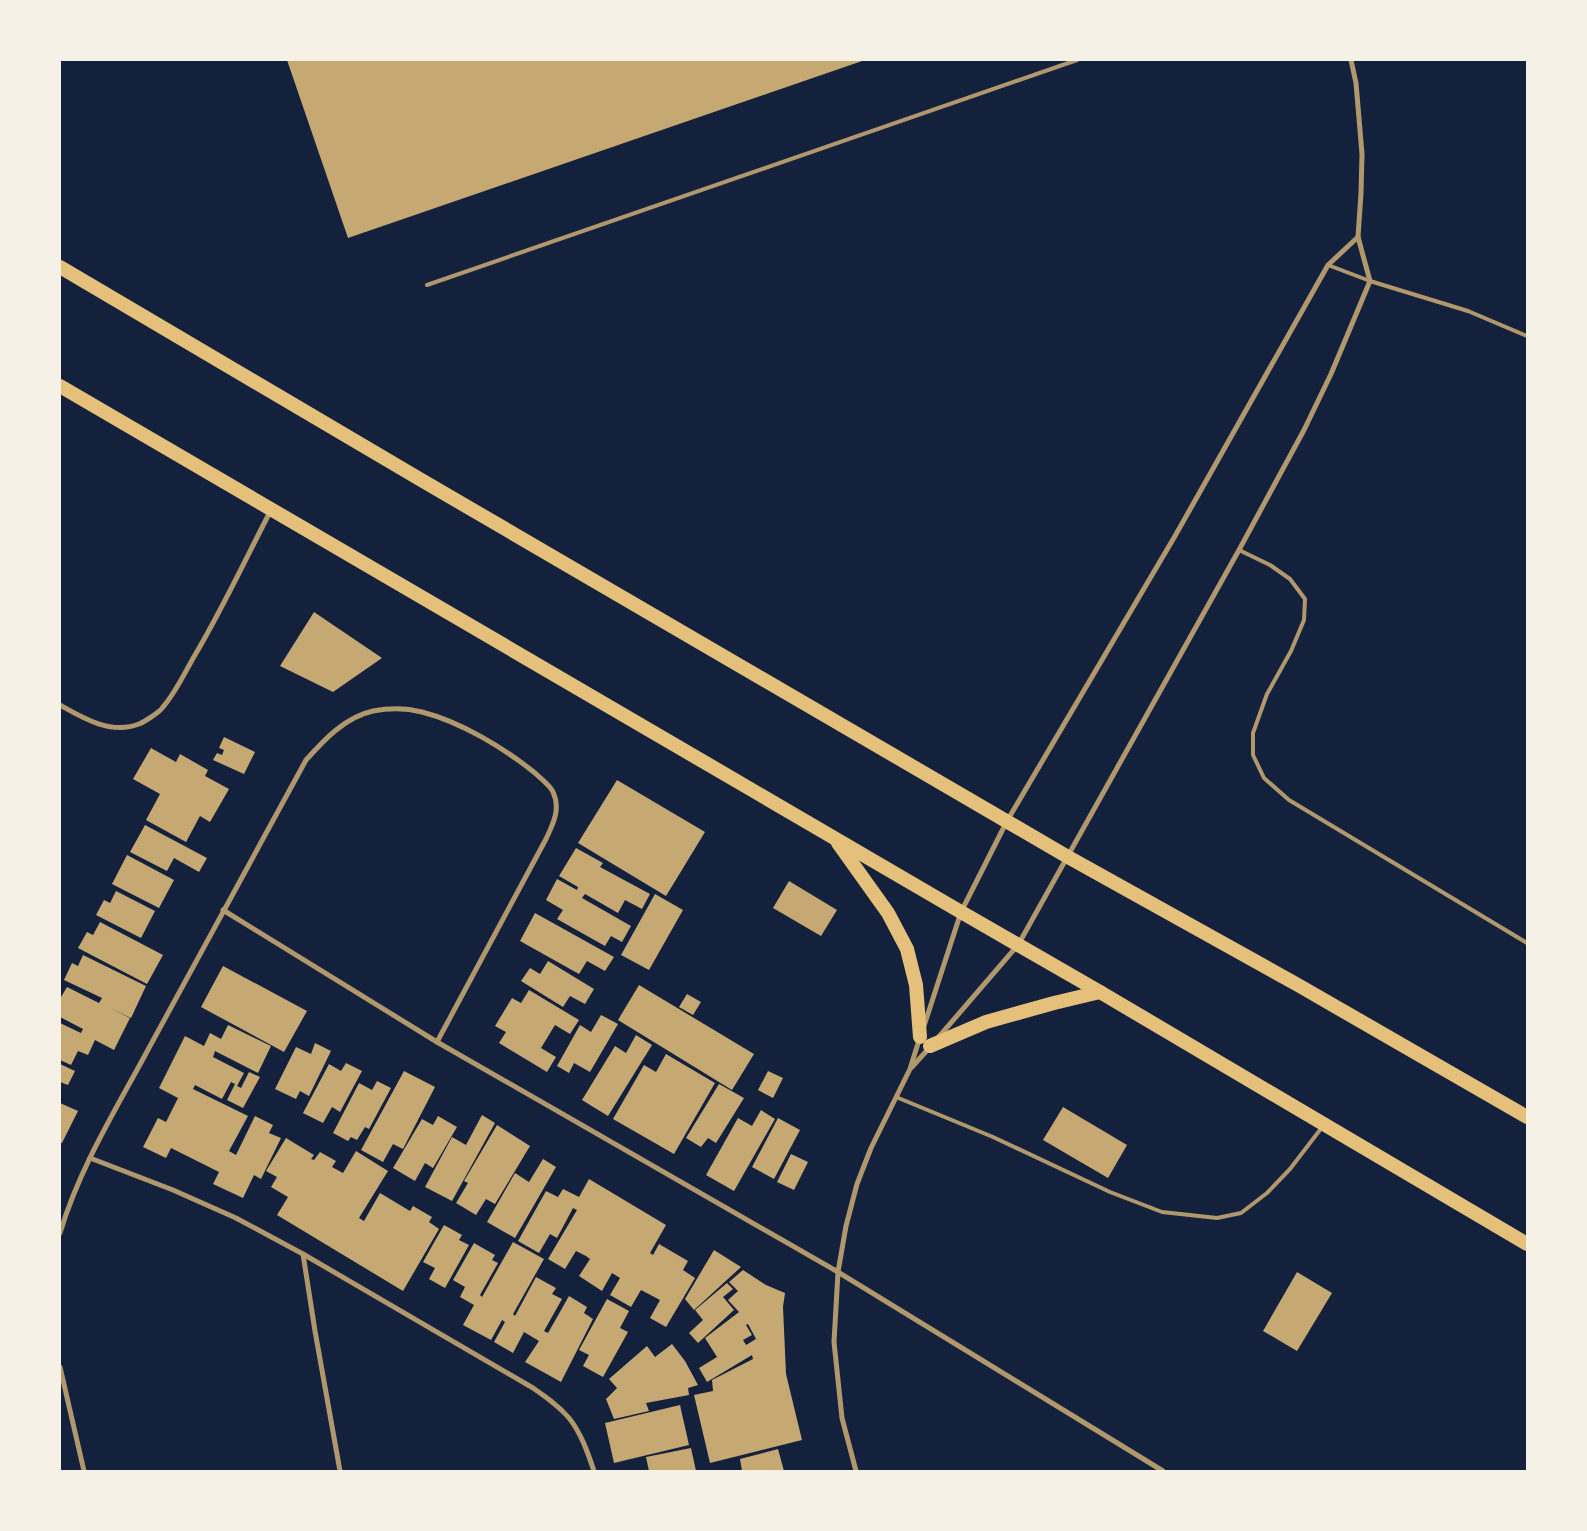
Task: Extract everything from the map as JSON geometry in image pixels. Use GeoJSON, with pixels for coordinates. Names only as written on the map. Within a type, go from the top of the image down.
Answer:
{"type":"FeatureCollection","features":[{"type":"Feature","properties":{"kind":"highway"},"geometry":{"type":"LineString","coordinates":[[60,267],[406,472],[1068,858],[1298,985],[1527,1117]]}},
{"type":"Feature","properties":{"kind":"highway"},"geometry":{"type":"LineString","coordinates":[[60,386],[1018,944],[1527,1244]]}},
{"type":"Feature","properties":{"kind":"highway"},"geometry":{"type":"LineString","coordinates":[[835,838],[888,913],[907,949],[916,985],[925,1042],[1054,1002],[1100,992]]}},
{"type":"Feature","properties":{"kind":"street"},"geometry":{"type":"LineString","coordinates":[[910,1069],[925,1042],[1018,944],[1240,550],[1304,430],[1330,374],[1370,281],[1358,238],[1362,154],[1356,82],[1351,60]]}},
{"type":"Feature","properties":{"kind":"street"},"geometry":{"type":"LineString","coordinates":[[856,1471],[842,1418],[834,1342],[838,1272],[846,1226],[857,1184],[871,1148],[925,1042],[961,912],[1007,821],[1175,536],[1328,265],[1358,238]]}},
{"type":"Feature","properties":{"kind":"street"},"geometry":{"type":"LineString","coordinates":[[60,705],[80,717],[102,725],[119,728],[139,724],[162,708],[208,633],[271,510]]}},
{"type":"Feature","properties":{"kind":"street"},"geometry":{"type":"LineString","coordinates":[[60,1233],[68,1208],[90,1158],[306,760],[324,741],[350,720],[372,712],[408,710],[421,712],[448,721],[489,742],[522,763],[553,791],[556,803],[556,814],[546,839],[437,1042]]}},
{"type":"Feature","properties":{"kind":"street"},"geometry":{"type":"LineString","coordinates":[[223,910],[437,1042],[838,1272],[1163,1471]]}},
{"type":"Feature","properties":{"kind":"street"},"geometry":{"type":"LineString","coordinates":[[90,1158],[173,1190],[236,1218],[303,1254],[490,1362],[553,1402],[569,1418],[588,1453],[594,1471]]}},
{"type":"Feature","properties":{"kind":"street"},"geometry":{"type":"LineString","coordinates":[[303,1254],[340,1471]]}},
{"type":"Feature","properties":{"kind":"street"},"geometry":{"type":"LineString","coordinates":[[60,1367],[84,1471]]}},
{"type":"Feature","properties":{"kind":"lane"},"geometry":{"type":"LineString","coordinates":[[427,285],[1077,60]]}},
{"type":"Feature","properties":{"kind":"lane"},"geometry":{"type":"LineString","coordinates":[[1328,265],[1370,281],[1468,311],[1527,336]]}},
{"type":"Feature","properties":{"kind":"lane"},"geometry":{"type":"LineString","coordinates":[[1240,550],[1270,565],[1290,578],[1305,600],[1304,620],[1291,651],[1267,694],[1253,732],[1252,755],[1264,778],[1288,800],[1527,943]]}},
{"type":"Feature","properties":{"kind":"lane"},"geometry":{"type":"LineString","coordinates":[[896,1097],[993,1138],[1110,1192],[1162,1212],[1216,1218],[1241,1213],[1267,1193],[1290,1169],[1324,1124]]}},
{"type":"Feature","properties":{"kind":"building"},"geometry":{"type":"Polygon","coordinates":[[[287,60],[865,60],[348,238],[287,60]]]}},
{"type":"Feature","properties":{"kind":"building"},"geometry":{"type":"Polygon","coordinates":[[[314,612],[382,658],[333,692],[280,666],[314,612]]]}},
{"type":"Feature","properties":{"kind":"building"},"geometry":{"type":"Polygon","coordinates":[[[224,737],[255,752],[244,774],[213,760],[217,753],[222,755],[224,750],[219,748],[224,737]]]}},
{"type":"Feature","properties":{"kind":"building"},"geometry":{"type":"Polygon","coordinates":[[[151,748],[176,762],[180,754],[208,770],[205,776],[229,789],[210,822],[200,816],[186,842],[146,820],[160,794],[133,779],[151,748]]]}},
{"type":"Feature","properties":{"kind":"building"},"geometry":{"type":"Polygon","coordinates":[[[617,780],[705,832],[666,896],[578,843],[617,780]]]}},
{"type":"Feature","properties":{"kind":"building"},"geometry":{"type":"Polygon","coordinates":[[[145,825],[207,858],[199,872],[174,858],[167,871],[130,852],[145,825]]]}},
{"type":"Feature","properties":{"kind":"building"},"geometry":{"type":"Polygon","coordinates":[[[576,848],[603,863],[600,867],[650,894],[642,909],[625,900],[618,913],[585,894],[582,898],[631,926],[622,942],[611,936],[605,946],[557,919],[563,910],[546,900],[557,879],[577,890],[578,887],[559,876],[576,848]]]}},
{"type":"Feature","properties":{"kind":"building"},"geometry":{"type":"Polygon","coordinates":[[[127,855],[174,880],[159,908],[112,884],[127,855]]]}},
{"type":"Feature","properties":{"kind":"building"},"geometry":{"type":"Polygon","coordinates":[[[789,881],[837,910],[821,936],[773,908],[789,881]]]}},
{"type":"Feature","properties":{"kind":"building"},"geometry":{"type":"Polygon","coordinates":[[[116,891],[155,911],[141,938],[96,915],[104,900],[110,903],[116,891]]]}},
{"type":"Feature","properties":{"kind":"building"},"geometry":{"type":"Polygon","coordinates":[[[655,894],[683,910],[649,970],[621,955],[655,894]]]}},
{"type":"Feature","properties":{"kind":"building"},"geometry":{"type":"Polygon","coordinates":[[[535,913],[614,957],[605,971],[587,961],[579,974],[520,941],[535,913]]]}},
{"type":"Feature","properties":{"kind":"building"},"geometry":{"type":"Polygon","coordinates":[[[100,922],[163,955],[147,984],[78,948],[87,932],[93,935],[100,922]]]}},
{"type":"Feature","properties":{"kind":"building"},"geometry":{"type":"Polygon","coordinates":[[[83,955],[146,986],[131,1018],[110,1008],[130,1018],[114,1050],[95,1040],[88,1055],[78,1051],[71,1065],[60,1060],[60,1023],[81,1033],[83,1029],[60,1017],[60,997],[67,987],[99,1003],[102,998],[64,980],[72,963],[78,966],[83,955]]]}},
{"type":"Feature","properties":{"kind":"building"},"geometry":{"type":"Polygon","coordinates":[[[548,961],[594,989],[585,1004],[570,996],[563,1007],[521,981],[530,968],[540,974],[548,961]]]}},
{"type":"Feature","properties":{"kind":"building"},"geometry":{"type":"Polygon","coordinates":[[[223,966],[307,1011],[284,1052],[201,1007],[223,966]]]}},
{"type":"Feature","properties":{"kind":"building"},"geometry":{"type":"Polygon","coordinates":[[[639,985],[754,1054],[732,1090],[618,1020],[639,985]]]}},
{"type":"Feature","properties":{"kind":"building"},"geometry":{"type":"Polygon","coordinates":[[[529,990],[579,1020],[570,1034],[555,1025],[541,1048],[556,1057],[547,1072],[499,1043],[506,1032],[495,1026],[512,998],[521,1003],[529,990]]]}},
{"type":"Feature","properties":{"kind":"building"},"geometry":{"type":"Polygon","coordinates":[[[687,994],[701,1002],[693,1015],[679,1007],[687,994]]]}},
{"type":"Feature","properties":{"kind":"building"},"geometry":{"type":"Polygon","coordinates":[[[601,1015],[618,1024],[590,1072],[574,1063],[569,1073],[557,1066],[580,1025],[591,1032],[601,1015]]]}},
{"type":"Feature","properties":{"kind":"building"},"geometry":{"type":"Polygon","coordinates":[[[228,1025],[271,1046],[258,1073],[215,1051],[213,1057],[244,1073],[237,1086],[241,1088],[249,1072],[260,1077],[243,1108],[227,1100],[235,1084],[231,1082],[222,1099],[195,1085],[193,1089],[248,1116],[229,1151],[236,1155],[255,1116],[273,1125],[269,1133],[281,1138],[261,1179],[254,1175],[243,1198],[213,1184],[219,1172],[171,1148],[166,1158],[143,1147],[158,1118],[166,1122],[178,1098],[159,1088],[185,1036],[204,1046],[210,1033],[221,1039],[228,1025]]]}},
{"type":"Feature","properties":{"kind":"building"},"geometry":{"type":"Polygon","coordinates":[[[636,1035],[652,1045],[608,1116],[582,1100],[615,1046],[626,1053],[636,1035]]]}},
{"type":"Feature","properties":{"kind":"building"},"geometry":{"type":"Polygon","coordinates":[[[315,1043],[331,1051],[309,1096],[300,1091],[296,1099],[275,1089],[296,1047],[311,1054],[315,1043]]]}},
{"type":"Feature","properties":{"kind":"building"},"geometry":{"type":"Polygon","coordinates":[[[666,1054],[715,1083],[674,1154],[613,1119],[644,1065],[656,1072],[666,1054]]]}},
{"type":"Feature","properties":{"kind":"building"},"geometry":{"type":"Polygon","coordinates":[[[346,1063],[362,1071],[340,1112],[332,1107],[323,1123],[303,1113],[329,1064],[341,1071],[346,1063]]]}},
{"type":"Feature","properties":{"kind":"building"},"geometry":{"type":"Polygon","coordinates":[[[60,1064],[75,1071],[68,1085],[60,1082],[60,1064]]]}},
{"type":"Feature","properties":{"kind":"building"},"geometry":{"type":"Polygon","coordinates":[[[404,1071],[435,1087],[403,1149],[393,1144],[383,1162],[361,1150],[404,1071]]]}},
{"type":"Feature","properties":{"kind":"building"},"geometry":{"type":"Polygon","coordinates":[[[768,1071],[783,1078],[773,1098],[758,1090],[768,1071]]]}},
{"type":"Feature","properties":{"kind":"building"},"geometry":{"type":"Polygon","coordinates":[[[377,1081],[391,1088],[369,1129],[365,1127],[357,1140],[351,1137],[348,1141],[333,1133],[359,1083],[372,1090],[377,1081]]]}},
{"type":"Feature","properties":{"kind":"building"},"geometry":{"type":"Polygon","coordinates":[[[719,1084],[744,1098],[716,1143],[708,1138],[701,1147],[686,1138],[719,1084]]]}},
{"type":"Feature","properties":{"kind":"building"},"geometry":{"type":"Polygon","coordinates":[[[60,1103],[78,1111],[62,1143],[60,1142],[60,1103]]]}},
{"type":"Feature","properties":{"kind":"building"},"geometry":{"type":"Polygon","coordinates":[[[1063,1107],[1127,1145],[1108,1178],[1043,1140],[1063,1107]]]}},
{"type":"Feature","properties":{"kind":"building"},"geometry":{"type":"Polygon","coordinates":[[[761,1110],[775,1119],[734,1191],[706,1175],[738,1118],[752,1126],[761,1110]]]}},
{"type":"Feature","properties":{"kind":"building"},"geometry":{"type":"Polygon","coordinates":[[[482,1115],[495,1123],[452,1201],[425,1187],[452,1137],[466,1145],[482,1115]]]}},
{"type":"Feature","properties":{"kind":"building"},"geometry":{"type":"Polygon","coordinates":[[[438,1116],[457,1127],[433,1168],[425,1163],[415,1181],[393,1168],[422,1119],[433,1125],[438,1116]]]}},
{"type":"Feature","properties":{"kind":"building"},"geometry":{"type":"Polygon","coordinates":[[[778,1118],[800,1130],[774,1179],[752,1167],[778,1118]]]}},
{"type":"Feature","properties":{"kind":"building"},"geometry":{"type":"Polygon","coordinates":[[[497,1125],[530,1146],[495,1204],[486,1199],[476,1215],[456,1203],[468,1183],[464,1181],[497,1125]]]}},
{"type":"Feature","properties":{"kind":"building"},"geometry":{"type":"Polygon","coordinates":[[[286,1138],[314,1155],[311,1159],[314,1160],[320,1152],[336,1161],[332,1167],[343,1173],[356,1151],[388,1171],[359,1218],[364,1221],[380,1193],[410,1211],[413,1206],[432,1217],[429,1222],[439,1229],[403,1291],[277,1215],[288,1197],[271,1187],[277,1177],[266,1171],[286,1138]]]}},
{"type":"Feature","properties":{"kind":"building"},"geometry":{"type":"Polygon","coordinates":[[[791,1154],[808,1162],[794,1190],[777,1182],[791,1154]]]}},
{"type":"Feature","properties":{"kind":"building"},"geometry":{"type":"Polygon","coordinates":[[[543,1159],[556,1167],[515,1238],[487,1222],[515,1173],[529,1182],[543,1159]]]}},
{"type":"Feature","properties":{"kind":"building"},"geometry":{"type":"Polygon","coordinates":[[[589,1179],[666,1225],[650,1253],[653,1255],[659,1244],[688,1261],[683,1270],[695,1278],[666,1327],[650,1318],[660,1300],[641,1290],[631,1307],[610,1295],[620,1278],[612,1273],[602,1291],[579,1276],[590,1259],[586,1256],[576,1251],[565,1269],[548,1259],[577,1210],[573,1208],[557,1238],[550,1234],[539,1253],[518,1241],[546,1191],[558,1197],[563,1189],[579,1197],[589,1179]]]}},
{"type":"Feature","properties":{"kind":"building"},"geometry":{"type":"Polygon","coordinates":[[[444,1225],[462,1235],[459,1240],[469,1245],[445,1288],[429,1279],[435,1268],[423,1262],[444,1225]]]}},
{"type":"Feature","properties":{"kind":"building"},"geometry":{"type":"Polygon","coordinates":[[[513,1242],[544,1259],[513,1314],[515,1316],[536,1277],[556,1288],[552,1294],[562,1299],[544,1331],[548,1333],[569,1296],[587,1307],[584,1313],[593,1319],[561,1382],[525,1362],[539,1341],[524,1332],[513,1353],[494,1342],[505,1322],[502,1320],[491,1340],[463,1325],[474,1305],[460,1297],[465,1287],[453,1280],[474,1243],[495,1255],[492,1260],[498,1263],[480,1295],[482,1297],[513,1242]]]}},
{"type":"Feature","properties":{"kind":"building"},"geometry":{"type":"Polygon","coordinates":[[[714,1250],[741,1267],[694,1310],[685,1299],[714,1250]]]}},
{"type":"Feature","properties":{"kind":"building"},"geometry":{"type":"Polygon","coordinates":[[[743,1270],[766,1285],[785,1293],[783,1307],[786,1374],[802,1440],[710,1463],[694,1395],[713,1391],[712,1380],[753,1359],[752,1355],[707,1382],[699,1368],[717,1357],[705,1338],[739,1312],[728,1300],[738,1291],[729,1282],[743,1270]],[[748,1324],[746,1325],[752,1335],[743,1340],[746,1345],[756,1339],[748,1324]]]}},
{"type":"Feature","properties":{"kind":"building"},"geometry":{"type":"Polygon","coordinates":[[[1297,1272],[1332,1293],[1297,1351],[1263,1331],[1297,1272]]]}},
{"type":"Feature","properties":{"kind":"building"},"geometry":{"type":"Polygon","coordinates":[[[727,1283],[733,1289],[723,1297],[734,1310],[698,1343],[689,1333],[703,1320],[695,1310],[727,1283]]]}},
{"type":"Feature","properties":{"kind":"building"},"geometry":{"type":"Polygon","coordinates":[[[607,1299],[629,1311],[620,1328],[628,1332],[603,1377],[583,1366],[589,1355],[579,1350],[607,1299]]]}},
{"type":"Feature","properties":{"kind":"building"},"geometry":{"type":"Polygon","coordinates":[[[672,1344],[685,1361],[698,1385],[688,1388],[689,1395],[646,1403],[649,1411],[614,1419],[606,1399],[617,1388],[609,1379],[647,1346],[655,1357],[672,1344]]]}},
{"type":"Feature","properties":{"kind":"building"},"geometry":{"type":"Polygon","coordinates":[[[680,1405],[689,1445],[614,1463],[605,1423],[680,1405]]]}},
{"type":"Feature","properties":{"kind":"building"},"geometry":{"type":"Polygon","coordinates":[[[691,1448],[696,1471],[649,1471],[646,1457],[691,1448]]]}},
{"type":"Feature","properties":{"kind":"building"},"geometry":{"type":"Polygon","coordinates":[[[778,1449],[784,1471],[742,1471],[740,1459],[778,1449]]]}}]}
